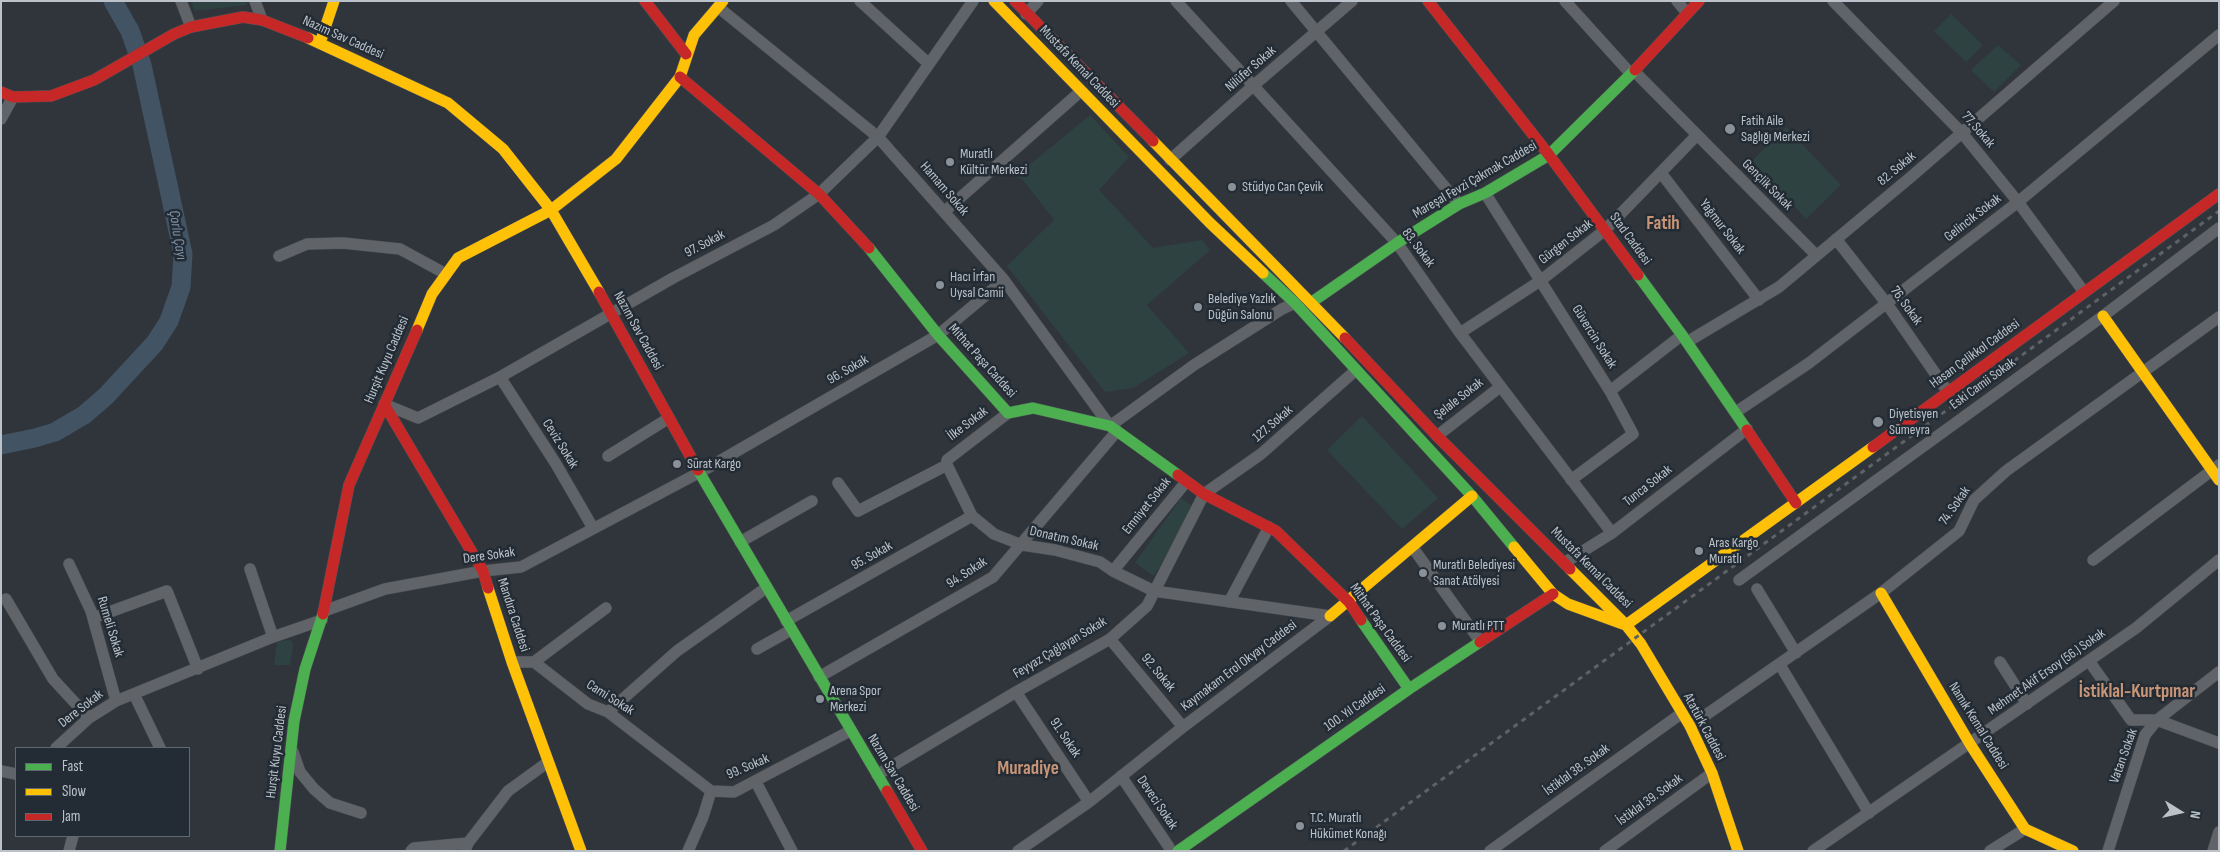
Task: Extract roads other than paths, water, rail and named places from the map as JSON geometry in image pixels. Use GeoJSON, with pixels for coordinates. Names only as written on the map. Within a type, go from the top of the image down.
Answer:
{"type":"FeatureCollection","features":[{"type":"Feature","properties":{"kind":"street"},"geometry":{"type":"LineString","coordinates":[[181,1],[191,27]]}},
{"type":"Feature","properties":{"kind":"street"},"geometry":{"type":"LineString","coordinates":[[255,1],[262,20]]}},
{"type":"Feature","properties":{"kind":"street"},"geometry":{"type":"LineString","coordinates":[[320,43],[334,1]]}},
{"type":"Feature","properties":{"kind":"street"},"geometry":{"type":"LineString","coordinates":[[646,1],[686,54]]}},
{"type":"Feature","properties":{"kind":"street"},"geometry":{"type":"LineString","coordinates":[[860,1],[929,64]]}},
{"type":"Feature","properties":{"kind":"street","name":"97. Sokak"},"geometry":{"type":"LineString","coordinates":[[384,404],[418,418],[500,377],[673,278],[774,225],[819,194],[878,138],[973,1]]}},
{"type":"Feature","properties":{"kind":"street","name":"Mustafa Kemal Caddesi"},"geometry":{"type":"LineString","coordinates":[[994,1],[1210,223],[1295,303],[1472,496],[1551,578],[1553,594],[1568,604],[1626,625]]}},
{"type":"Feature","properties":{"kind":"street","name":"Mustafa Kemal Caddesi"},"geometry":{"type":"LineString","coordinates":[[1015,1],[1153,143],[1312,302],[1437,436],[1626,625]]}},
{"type":"Feature","properties":{"kind":"street"},"geometry":{"type":"LineString","coordinates":[[1026,14],[1038,1]]}},
{"type":"Feature","properties":{"kind":"street","name":"83. Sokak"},"geometry":{"type":"LineString","coordinates":[[1176,1],[1397,244],[1500,387],[1612,533]]}},
{"type":"Feature","properties":{"kind":"street"},"geometry":{"type":"LineString","coordinates":[[1290,1],[1317,31],[1459,204]]}},
{"type":"Feature","properties":{"kind":"street","name":"Nilüfer Sokak"},"geometry":{"type":"LineString","coordinates":[[1170,160],[1352,1]]}},
{"type":"Feature","properties":{"kind":"street","name":"Stad Caddesi"},"geometry":{"type":"LineString","coordinates":[[1428,1],[1550,155],[1685,338],[1796,503]]}},
{"type":"Feature","properties":{"kind":"street"},"geometry":{"type":"LineString","coordinates":[[1564,1],[1633,73]]}},
{"type":"Feature","properties":{"kind":"street"},"geometry":{"type":"LineString","coordinates":[[1677,1],[1687,13]]}},
{"type":"Feature","properties":{"kind":"street","name":"Mareşal Fevzi Çakmak Caddesi"},"geometry":{"type":"LineString","coordinates":[[1312,302],[1459,204],[1485,193],[1550,155],[1633,73],[1699,1]]}},
{"type":"Feature","properties":{"kind":"street","name":"77. Sokak"},"geometry":{"type":"LineString","coordinates":[[1833,1],[1962,132],[2018,202],[2084,292]]}},
{"type":"Feature","properties":{"kind":"street","name":"82. Sokak"},"geometry":{"type":"LineString","coordinates":[[1610,392],[1685,338],[1759,300],[1779,287],[2114,1]]}},
{"type":"Feature","properties":{"kind":"street","name":"Hurşit Kuyu Caddesi"},"geometry":{"type":"LineString","coordinates":[[280,851],[294,721],[305,669],[323,616],[349,485],[432,294],[458,258],[551,210],[616,159],[680,77],[686,54],[694,35],[721,4]]}},
{"type":"Feature","properties":{"kind":"street","name":"Hamam Sokak"},"geometry":{"type":"LineString","coordinates":[[721,4],[878,138],[1004,280],[1114,428]]}},
{"type":"Feature","properties":{"kind":"street","name":"Nazım Sav Caddesi"},"geometry":{"type":"LineString","coordinates":[[5,94],[51,96],[94,80],[174,34],[191,27],[243,17],[262,20],[320,43],[448,103],[504,149],[551,210],[612,314],[699,472],[766,588],[922,851]]}},
{"type":"Feature","properties":{"kind":"street","name":"Gelincik Sokak"},"geometry":{"type":"LineString","coordinates":[[1736,412],[1808,364],[2018,202],[2219,35]]}},
{"type":"Feature","properties":{"kind":"street","name":"Gençlik Sokak"},"geometry":{"type":"LineString","coordinates":[[1633,73],[1816,255]]}},
{"type":"Feature","properties":{"kind":"street","name":"Mithat Paşa Caddesi"},"geometry":{"type":"LineString","coordinates":[[680,77],[819,194],[855,231],[938,335],[1008,413],[1033,408],[1114,428],[1204,494],[1276,530],[1349,602],[1409,688]]}},
{"type":"Feature","properties":{"kind":"street"},"geometry":{"type":"LineString","coordinates":[[944,212],[1081,91]]}},
{"type":"Feature","properties":{"kind":"street"},"geometry":{"type":"LineString","coordinates":[[1,119],[5,94]]}},
{"type":"Feature","properties":{"kind":"street","name":"Gürgen Sokak"},"geometry":{"type":"LineString","coordinates":[[1460,333],[1540,281],[1605,230],[1697,135]]}},
{"type":"Feature","properties":{"kind":"street"},"geometry":{"type":"LineString","coordinates":[[1142,154],[1153,143]]}},
{"type":"Feature","properties":{"kind":"street","name":"Yağmur Sokak"},"geometry":{"type":"LineString","coordinates":[[1661,173],[1759,300]]}},
{"type":"Feature","properties":{"kind":"street","name":"Güvercin Sokak"},"geometry":{"type":"LineString","coordinates":[[1485,193],[1610,392],[1633,434],[1571,480]]}},
{"type":"Feature","properties":{"kind":"street","name":"Hasan Çelikkol Caddesi"},"geometry":{"type":"LineString","coordinates":[[1626,625],[2219,194]]}},
{"type":"Feature","properties":{"kind":"street"},"geometry":{"type":"LineString","coordinates":[[1210,223],[1222,212]]}},
{"type":"Feature","properties":{"kind":"street","name":"Eski Camii Sokak"},"geometry":{"type":"LineString","coordinates":[[1739,580],[2103,316],[2219,228]]}},
{"type":"Feature","properties":{"kind":"street","name":"76. Sokak"},"geometry":{"type":"LineString","coordinates":[[1836,239],[1887,304],[1948,392]]}},
{"type":"Feature","properties":{"kind":"street"},"geometry":{"type":"LineString","coordinates":[[279,256],[307,244],[343,243],[400,249],[446,274]]}},
{"type":"Feature","properties":{"kind":"street","name":"96. Sokak"},"geometry":{"type":"LineString","coordinates":[[699,472],[938,335],[1004,280]]}},
{"type":"Feature","properties":{"kind":"street"},"geometry":{"type":"LineString","coordinates":[[1295,303],[1312,302]]}},
{"type":"Feature","properties":{"kind":"street","name":"94. Sokak"},"geometry":{"type":"LineString","coordinates":[[819,677],[993,577],[1022,545],[1114,428],[1194,365],[1282,308],[1295,303]]}},
{"type":"Feature","properties":{"kind":"street"},"geometry":{"type":"LineString","coordinates":[[2103,316],[2215,467],[2219,480]]}},
{"type":"Feature","properties":{"kind":"street","name":"74. Sokak"},"geometry":{"type":"LineString","coordinates":[[1690,726],[1881,594],[1959,531],[1974,500],[2006,471],[2219,317]]}},
{"type":"Feature","properties":{"kind":"street","name":"127. Sokak"},"geometry":{"type":"LineString","coordinates":[[1204,494],[1261,454],[1356,370]]}},
{"type":"Feature","properties":{"kind":"street","name":"Ceviz Sokak"},"geometry":{"type":"LineString","coordinates":[[500,377],[556,464],[593,528]]}},
{"type":"Feature","properties":{"kind":"street","name":"Şelale Sokak"},"geometry":{"type":"LineString","coordinates":[[1437,436],[1500,387]]}},
{"type":"Feature","properties":{"kind":"street","name":"Mandıra Caddesi"},"geometry":{"type":"LineString","coordinates":[[384,404],[483,571],[512,662],[581,851]]}},
{"type":"Feature","properties":{"kind":"street","name":"İlke Sokak"},"geometry":{"type":"LineString","coordinates":[[838,483],[858,511],[947,462],[1008,413]]}},
{"type":"Feature","properties":{"kind":"street"},"geometry":{"type":"LineString","coordinates":[[608,456],[669,418]]}},
{"type":"Feature","properties":{"kind":"street","name":"Tunca Sokak"},"geometry":{"type":"LineString","coordinates":[[1564,564],[1612,533],[1747,429]]}},
{"type":"Feature","properties":{"kind":"street","name":"Donatım Sokak"},"geometry":{"type":"LineString","coordinates":[[947,462],[972,516],[994,534],[1022,545],[1055,550],[1100,562],[1113,571],[1154,591],[1330,616]]}},
{"type":"Feature","properties":{"kind":"street"},"geometry":{"type":"LineString","coordinates":[[2093,560],[2215,467]]}},
{"type":"Feature","properties":{"kind":"street","name":"Dere Sokak"},"geometry":{"type":"LineString","coordinates":[[57,747],[89,718],[116,701],[198,669],[385,589],[483,571],[521,567],[699,472]]}},
{"type":"Feature","properties":{"kind":"street","name":"Emniyet Sokak"},"geometry":{"type":"LineString","coordinates":[[1113,571],[1186,482]]}},
{"type":"Feature","properties":{"kind":"street","name":"Feyyaz Çağlayan Sokak"},"geometry":{"type":"LineString","coordinates":[[877,775],[1016,692],[1110,639],[1147,606],[1204,494]]}},
{"type":"Feature","properties":{"kind":"street","name":"Kaymakam Erol Okyay Caddesi"},"geometry":{"type":"LineString","coordinates":[[1018,851],[1089,802],[1183,727],[1349,602],[1472,496]]}},
{"type":"Feature","properties":{"kind":"street"},"geometry":{"type":"LineString","coordinates":[[740,542],[812,501]]}},
{"type":"Feature","properties":{"kind":"street","name":"95. Sokak"},"geometry":{"type":"LineString","coordinates":[[757,649],[788,626],[972,516]]}},
{"type":"Feature","properties":{"kind":"street"},"geometry":{"type":"LineString","coordinates":[[1230,602],[1269,527]]}},
{"type":"Feature","properties":{"kind":"street"},"geometry":{"type":"LineString","coordinates":[[1412,548],[1480,641]]}},
{"type":"Feature","properties":{"kind":"street","name":"Mehmet Akif Ersoy (56.) Sokak"},"geometry":{"type":"LineString","coordinates":[[1813,851],[2136,628],[2219,560]]}},
{"type":"Feature","properties":{"kind":"street","name":"Rumeli Sokak"},"geometry":{"type":"LineString","coordinates":[[69,564],[93,618],[116,701]]}},
{"type":"Feature","properties":{"kind":"street"},"geometry":{"type":"LineString","coordinates":[[1551,578],[1564,564]]}},
{"type":"Feature","properties":{"kind":"street"},"geometry":{"type":"LineString","coordinates":[[250,570],[273,637]]}},
{"type":"Feature","properties":{"kind":"street"},"geometry":{"type":"LineString","coordinates":[[1568,604],[1580,596],[1587,586]]}},
{"type":"Feature","properties":{"kind":"street"},"geometry":{"type":"LineString","coordinates":[[608,712],[676,651],[766,588]]}},
{"type":"Feature","properties":{"kind":"street"},"geometry":{"type":"LineString","coordinates":[[1757,589],[1796,653]]}},
{"type":"Feature","properties":{"kind":"street"},"geometry":{"type":"LineString","coordinates":[[93,618],[167,591],[198,669]]}},
{"type":"Feature","properties":{"kind":"street","name":"100. Yıl Caddesi"},"geometry":{"type":"LineString","coordinates":[[1173,849],[1409,688],[1553,594]]}},
{"type":"Feature","properties":{"kind":"street","name":"Namık Kemal Caddesi"},"geometry":{"type":"LineString","coordinates":[[1881,594],[1970,744],[2025,829]]}},
{"type":"Feature","properties":{"kind":"street"},"geometry":{"type":"LineString","coordinates":[[6,599],[53,679],[89,718]]}},
{"type":"Feature","properties":{"kind":"street"},"geometry":{"type":"LineString","coordinates":[[512,662],[534,662],[606,608]]}},
{"type":"Feature","properties":{"kind":"street","name":"Atatürk Caddesi"},"geometry":{"type":"LineString","coordinates":[[1626,625],[1641,644],[1690,726],[1712,774],[1738,851]]}},
{"type":"Feature","properties":{"kind":"street","name":"92. Sokak"},"geometry":{"type":"LineString","coordinates":[[1110,639],[1183,727]]}},
{"type":"Feature","properties":{"kind":"street"},"geometry":{"type":"LineString","coordinates":[[2089,660],[2131,720],[2157,720],[2219,743]]}},
{"type":"Feature","properties":{"kind":"street","name":"Cami Sokak"},"geometry":{"type":"LineString","coordinates":[[534,662],[588,704],[608,712],[711,791]]}},
{"type":"Feature","properties":{"kind":"street"},"geometry":{"type":"LineString","coordinates":[[2000,662],[2027,704]]}},
{"type":"Feature","properties":{"kind":"street"},"geometry":{"type":"LineString","coordinates":[[1780,665],[1869,813]]}},
{"type":"Feature","properties":{"kind":"street","name":"Vatan Sokak"},"geometry":{"type":"LineString","coordinates":[[2108,851],[2145,735],[2157,720],[2219,672]]}},
{"type":"Feature","properties":{"kind":"street","name":"91. Sokak"},"geometry":{"type":"LineString","coordinates":[[1016,692],[1089,802]]}},
{"type":"Feature","properties":{"kind":"street"},"geometry":{"type":"LineString","coordinates":[[134,694],[160,747]]}},
{"type":"Feature","properties":{"kind":"street","name":"İstiklal 38. Sokak"},"geometry":{"type":"LineString","coordinates":[[1490,851],[1682,713]]}},
{"type":"Feature","properties":{"kind":"street","name":"99. Sokak"},"geometry":{"type":"LineString","coordinates":[[711,791],[734,792],[850,731]]}},
{"type":"Feature","properties":{"kind":"street"},"geometry":{"type":"LineString","coordinates":[[292,748],[300,772],[314,789],[330,803],[361,813]]}},
{"type":"Feature","properties":{"kind":"street"},"geometry":{"type":"LineString","coordinates":[[411,851],[414,848],[467,847],[508,791],[548,762]]}},
{"type":"Feature","properties":{"kind":"street"},"geometry":{"type":"LineString","coordinates":[[1,770],[15,774]]}},
{"type":"Feature","properties":{"kind":"street","name":"İstiklal 39. Sokak"},"geometry":{"type":"LineString","coordinates":[[1605,851],[1712,774]]}},
{"type":"Feature","properties":{"kind":"street","name":"Deveci Sokak"},"geometry":{"type":"LineString","coordinates":[[1121,776],[1173,849]]}},
{"type":"Feature","properties":{"kind":"street"},"geometry":{"type":"LineString","coordinates":[[756,782],[792,851]]}},
{"type":"Feature","properties":{"kind":"street"},"geometry":{"type":"LineString","coordinates":[[688,851],[703,817],[711,791]]}},
{"type":"Feature","properties":{"kind":"street"},"geometry":{"type":"LineString","coordinates":[[1990,851],[2025,829],[2073,851]]}},
{"type":"Feature","properties":{"kind":"street"},"geometry":{"type":"LineString","coordinates":[[2213,851],[2219,832]]}},
{"type":"Feature","properties":{"kind":"street"},"geometry":{"type":"LineString","coordinates":[[69,851],[73,837]]}},
{"type":"Feature","properties":{"kind":"waterway","name":"Çorlu Çayı"},"geometry":{"type":"LineString","coordinates":[[1,445],[55,432],[84,415],[106,396],[155,343],[169,321],[181,287],[183,254],[142,65],[130,31],[113,1]]}},
{"type":"Feature","properties":{"kind":"railway"},"geometry":{"type":"LineString","coordinates":[[1344,851],[2219,211]]}},
{"type":"Feature","properties":{"kind":"place","name":"Fatih Aile Sağlığı Merkezi"},"geometry":{"type":"Point","coordinates":[1730,129]}},
{"type":"Feature","properties":{"kind":"place","name":"Muratlı Kültür Merkezi"},"geometry":{"type":"Point","coordinates":[950,162]}},
{"type":"Feature","properties":{"kind":"place","name":"Stüdyo Can Çevik"},"geometry":{"type":"Point","coordinates":[1232,187]}},
{"type":"Feature","properties":{"kind":"place","name":"Hacı İrfan Uysal Camii"},"geometry":{"type":"Point","coordinates":[940,285]}},
{"type":"Feature","properties":{"kind":"place","name":"Belediye Yazlık Düğün Salonu"},"geometry":{"type":"Point","coordinates":[1198,307]}},
{"type":"Feature","properties":{"kind":"place","name":"Diyetisyen Sümeyra"},"geometry":{"type":"Point","coordinates":[1878,422]}},
{"type":"Feature","properties":{"kind":"place","name":"Sürat Kargo"},"geometry":{"type":"Point","coordinates":[677,464]}},
{"type":"Feature","properties":{"kind":"place","name":"Aras Kargo Muratlı"},"geometry":{"type":"Point","coordinates":[1699,551]}},
{"type":"Feature","properties":{"kind":"place","name":"Muratlı Belediyesi Sanat Atölyesi"},"geometry":{"type":"Point","coordinates":[1423,573]}},
{"type":"Feature","properties":{"kind":"place","name":"Muratlı PTT"},"geometry":{"type":"Point","coordinates":[1442,626]}},
{"type":"Feature","properties":{"kind":"place","name":"Arena Spor Merkezi"},"geometry":{"type":"Point","coordinates":[820,699]}},
{"type":"Feature","properties":{"kind":"place","name":"T.C. Muratlı Hükümet Konağı"},"geometry":{"type":"Point","coordinates":[1300,826]}},
{"type":"Feature","properties":{"kind":"district","name":"Fatih"},"geometry":{"type":"Point","coordinates":[1663,224]}},
{"type":"Feature","properties":{"kind":"district","name":"İstiklal-Kurtpınar"},"geometry":{"type":"Point","coordinates":[2137,692]}},
{"type":"Feature","properties":{"kind":"district","name":"Muradiye"},"geometry":{"type":"Point","coordinates":[1028,769]}}]}
